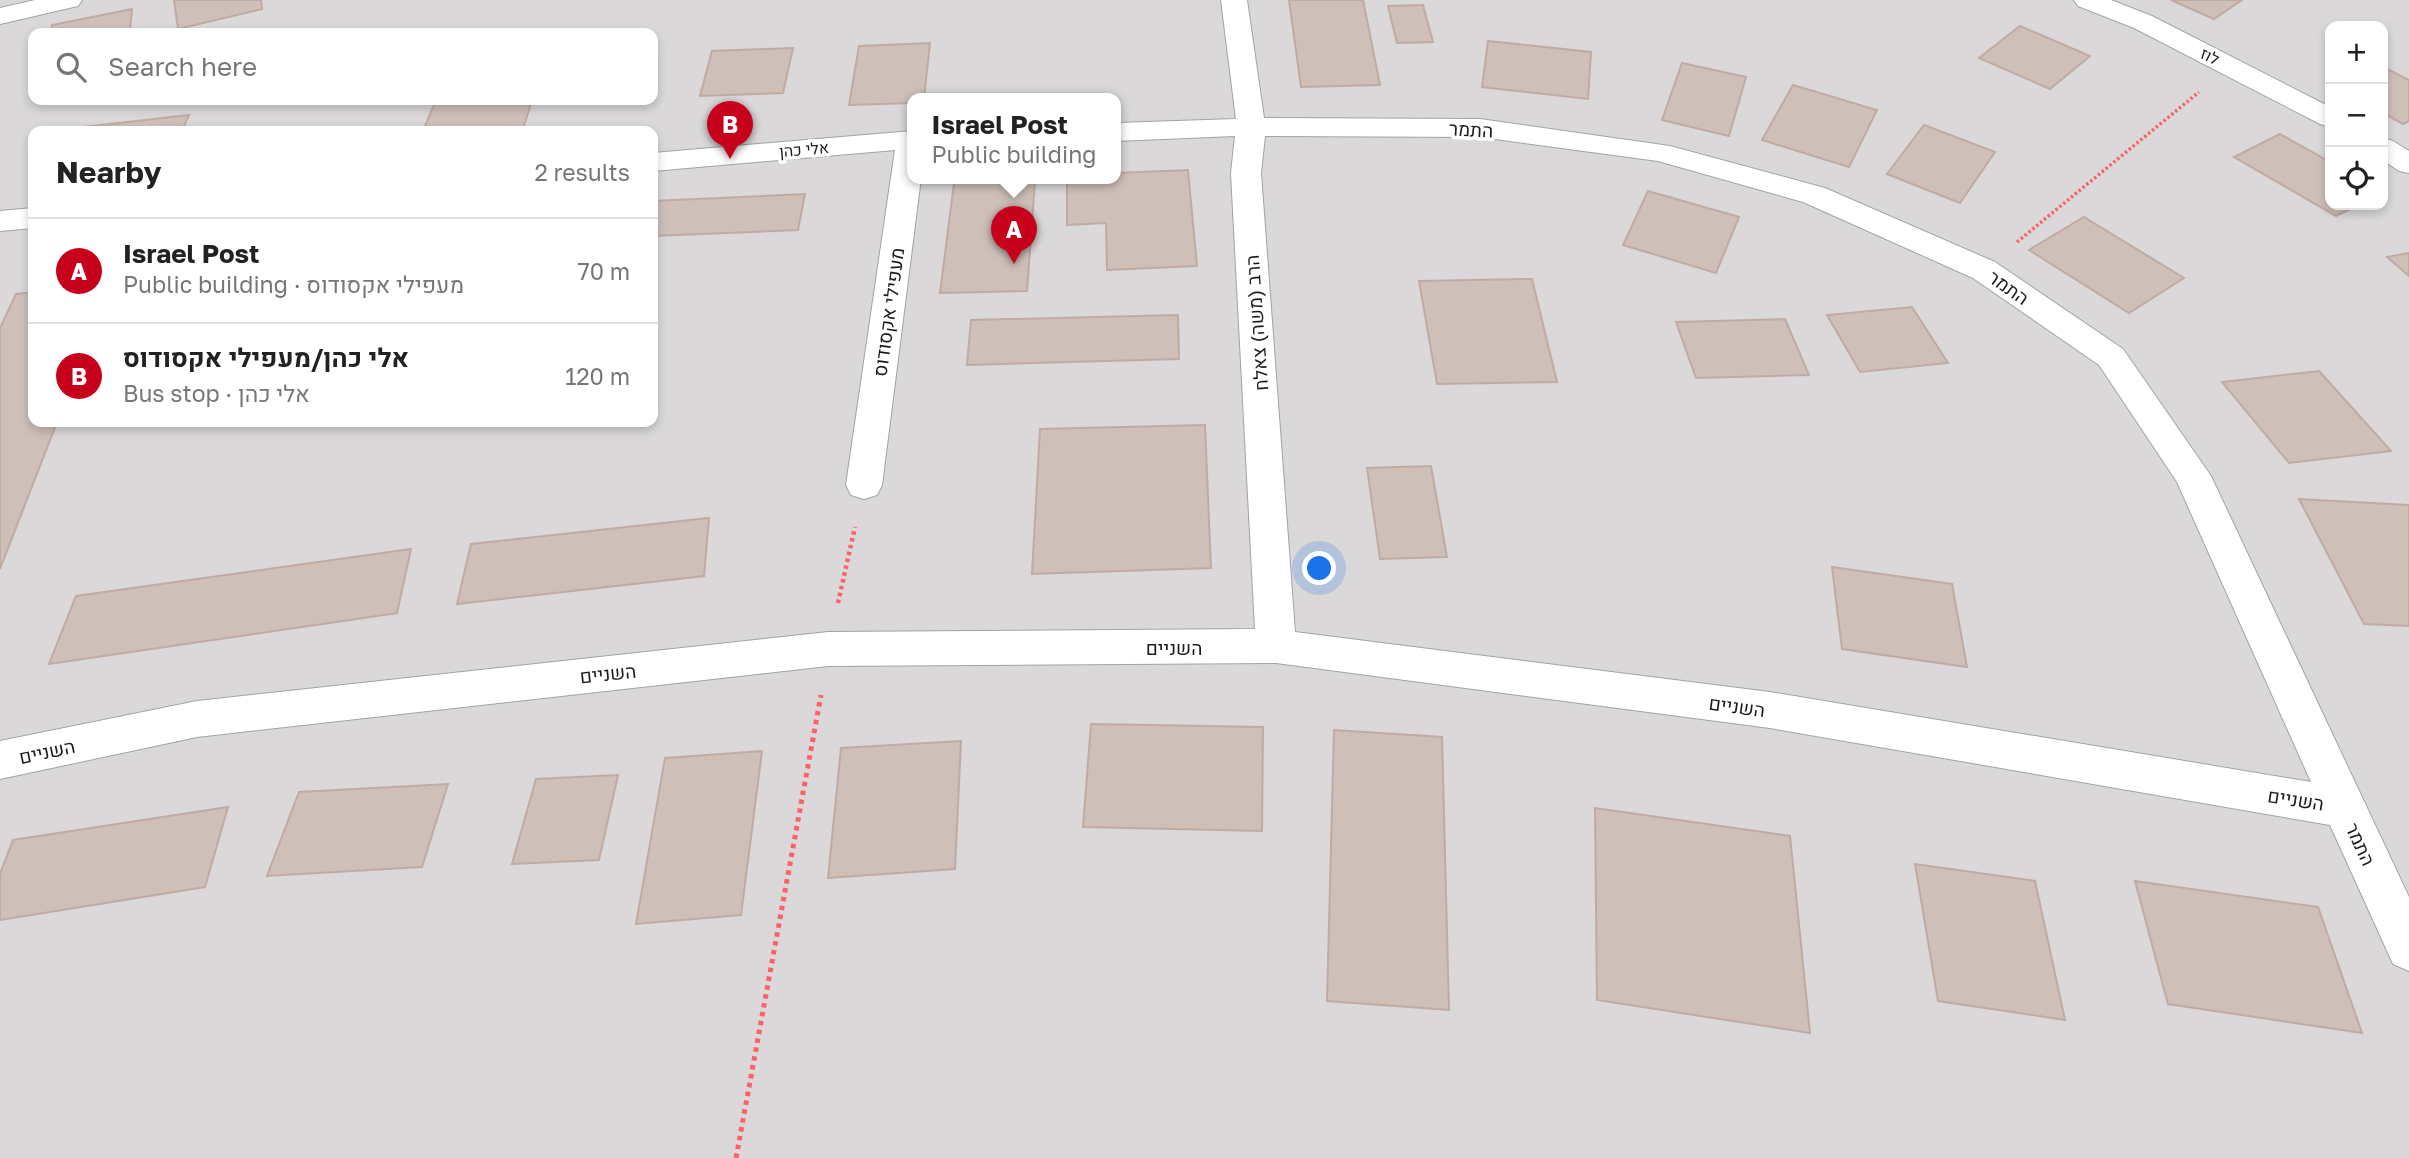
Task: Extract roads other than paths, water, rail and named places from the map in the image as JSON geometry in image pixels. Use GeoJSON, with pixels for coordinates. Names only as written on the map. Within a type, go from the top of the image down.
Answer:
{"type":"FeatureCollection","features":[{"type":"Feature","properties":{"kind":"street"},"geometry":{"type":"LineString","coordinates":[[0,16],[69,0]]}},
{"type":"Feature","properties":{"kind":"street","name":"הרב (משה) צאלח"},"geometry":{"type":"LineString","coordinates":[[1234,0],[1251,127],[1246,173],[1276,646]]}},
{"type":"Feature","properties":{"kind":"street","name":"לוז"},"geometry":{"type":"LineString","coordinates":[[2087,0],[2143,22],[2325,115]]}},
{"type":"Feature","properties":{"kind":"street"},"geometry":{"type":"LineString","coordinates":[[1121,132],[1251,127]]}},
{"type":"Feature","properties":{"kind":"street","name":"התמר"},"geometry":{"type":"LineString","coordinates":[[1251,127],[1480,128],[1660,152],[1814,195],[1984,270],[2111,357],[2193,476],[2409,948]]}},
{"type":"Feature","properties":{"kind":"street","name":"אלי כהן"},"geometry":{"type":"LineString","coordinates":[[658,162],[907,140]]}},
{"type":"Feature","properties":{"kind":"street"},"geometry":{"type":"LineString","coordinates":[[2388,150],[2409,164]]}},
{"type":"Feature","properties":{"kind":"street","name":"מעפילי אקסודוס"},"geometry":{"type":"LineString","coordinates":[[864,485],[907,176]]}},
{"type":"Feature","properties":{"kind":"street"},"geometry":{"type":"LineString","coordinates":[[0,221],[28,218]]}},
{"type":"Feature","properties":{"kind":"street","name":"השניים"},"geometry":{"type":"LineString","coordinates":[[0,760],[197,719],[828,649],[1276,646],[1770,710],[2343,807]]}},
{"type":"Feature","properties":{"kind":"place","name":"אלי כהן/מעפילי אקסודוס"},"geometry":{"type":"Point","coordinates":[730,159]}},
{"type":"Feature","properties":{"kind":"place","name":"Israel Post"},"geometry":{"type":"Point","coordinates":[1014,264]}}]}
